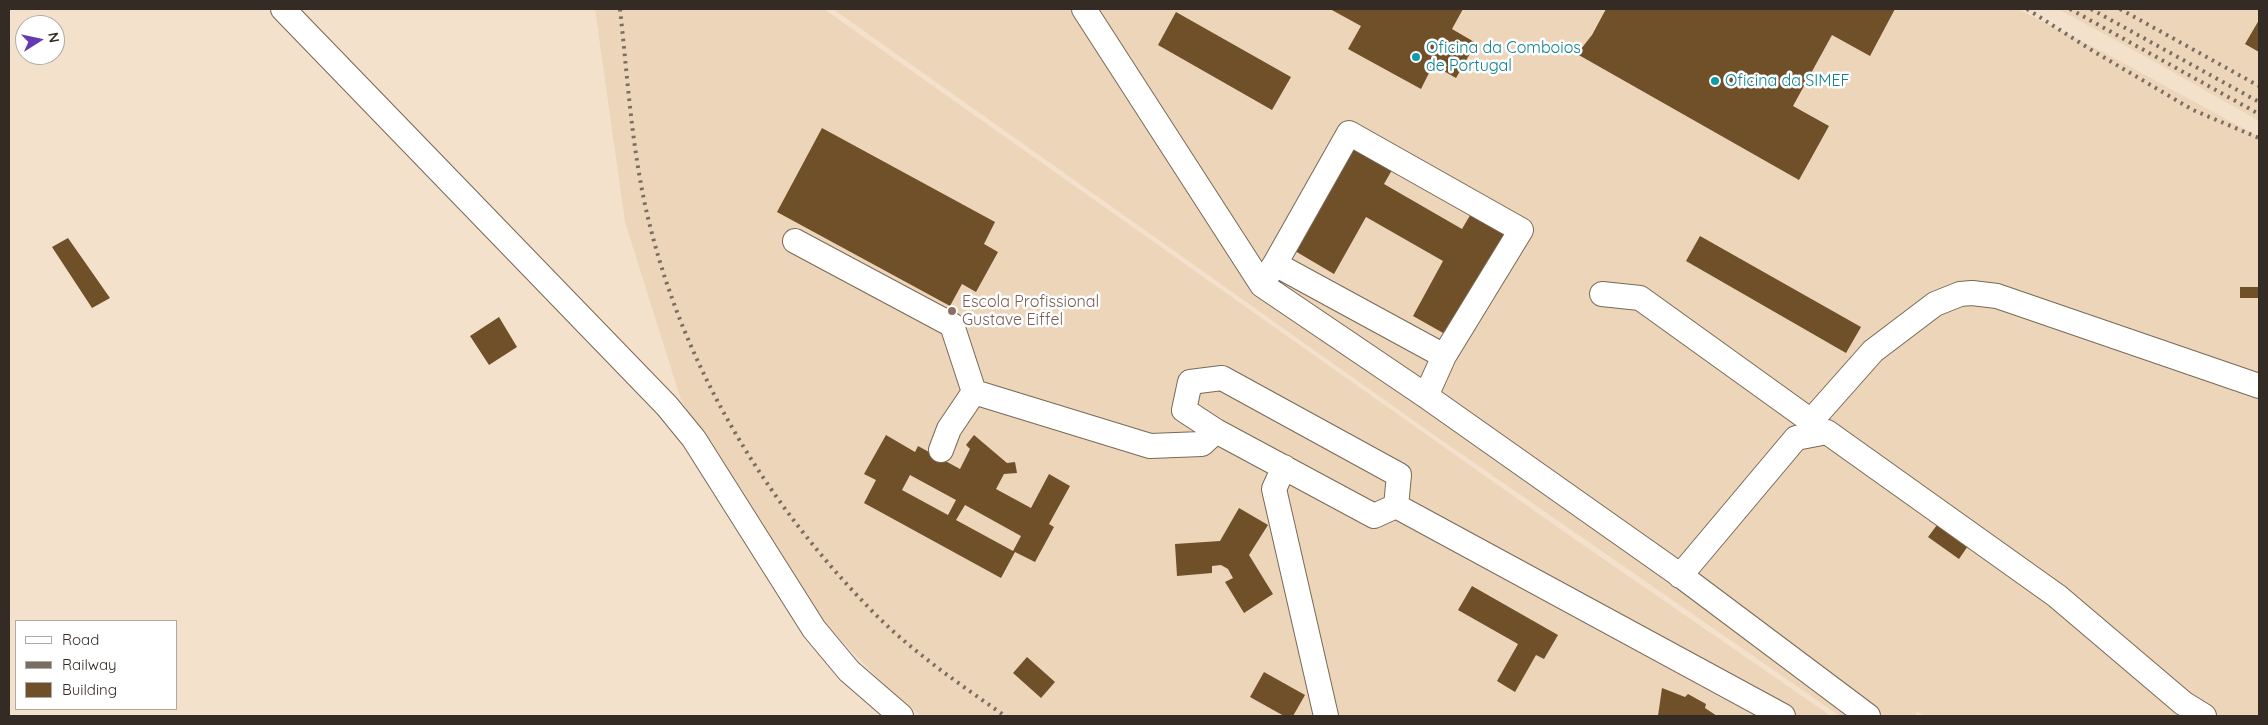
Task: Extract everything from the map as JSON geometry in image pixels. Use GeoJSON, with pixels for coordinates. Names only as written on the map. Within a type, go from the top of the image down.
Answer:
{"type":"FeatureCollection","features":[{"type":"Feature","properties":{"kind":"street"},"geometry":{"type":"LineString","coordinates":[[284,9],[667,406],[694,439],[814,629],[849,671],[901,716]]}},
{"type":"Feature","properties":{"kind":"street"},"geometry":{"type":"LineString","coordinates":[[1084,9],[1262,285],[1426,396],[1680,576],[1868,716]]}},
{"type":"Feature","properties":{"kind":"street"},"geometry":{"type":"LineString","coordinates":[[1262,285],[1349,133],[1521,230],[1444,356],[1426,396]]}},
{"type":"Feature","properties":{"kind":"street"},"geometry":{"type":"LineString","coordinates":[[795,241],[952,325],[974,392]]}},
{"type":"Feature","properties":{"kind":"street"},"geometry":{"type":"LineString","coordinates":[[1275,264],[1444,356]]}},
{"type":"Feature","properties":{"kind":"street"},"geometry":{"type":"LineString","coordinates":[[1680,576],[1796,438],[1814,427],[1873,352],[1935,304],[1960,294],[1972,293],[1997,296],[2259,386]]}},
{"type":"Feature","properties":{"kind":"street"},"geometry":{"type":"LineString","coordinates":[[1602,294],[1640,298],[1814,427],[1827,432],[2057,596],[2183,703],[2204,716]]}},
{"type":"Feature","properties":{"kind":"street"},"geometry":{"type":"LineString","coordinates":[[1222,378],[1399,475],[1396,506],[1374,516],[1216,431],[1184,410],[1190,382],[1222,378]]}},
{"type":"Feature","properties":{"kind":"street"},"geometry":{"type":"LineString","coordinates":[[974,392],[1150,446],[1202,444],[1216,431]]}},
{"type":"Feature","properties":{"kind":"street"},"geometry":{"type":"LineString","coordinates":[[941,450],[949,429],[974,392]]}},
{"type":"Feature","properties":{"kind":"street"},"geometry":{"type":"LineString","coordinates":[[1284,467],[1274,490],[1326,716]]}},
{"type":"Feature","properties":{"kind":"street"},"geometry":{"type":"LineString","coordinates":[[1396,506],[1782,716]]}},
{"type":"Feature","properties":{"kind":"shaded area","name":"Escola Profissional Gustave Eiffel"},"geometry":{"type":"Polygon","coordinates":[[[595,9],[824,9],[1563,531],[1831,716],[921,716],[887,688],[819,617],[681,400],[625,222],[595,9]]]}},
{"type":"Feature","properties":{"kind":"shaded area"},"geometry":{"type":"Polygon","coordinates":[[[833,9],[2018,9],[2103,52],[2259,137],[2259,716],[1924,716],[1918,712],[1914,716],[1840,716],[1424,428],[833,9]]]}},
{"type":"Feature","properties":{"kind":"shaded area"},"geometry":{"type":"Polygon","coordinates":[[[2058,9],[2259,9],[2259,121],[2157,63],[2058,9]]]}},
{"type":"Feature","properties":{"kind":"building","name":"Oficina da Comboios de Portugal"},"geometry":{"type":"Polygon","coordinates":[[[1330,9],[1463,9],[1452,29],[1476,43],[1456,78],[1433,65],[1421,89],[1348,49],[1361,26],[1330,9]]]}},
{"type":"Feature","properties":{"kind":"building","name":"Oficina da SIMEF"},"geometry":{"type":"Polygon","coordinates":[[[1606,9],[1895,9],[1870,56],[1832,35],[1793,106],[1829,126],[1799,180],[1577,54],[1592,35],[1606,9]]]}},
{"type":"Feature","properties":{"kind":"building"},"geometry":{"type":"Polygon","coordinates":[[[1176,12],[1291,77],[1272,110],[1158,45],[1176,12]]]}},
{"type":"Feature","properties":{"kind":"building"},"geometry":{"type":"Polygon","coordinates":[[[2259,20],[2259,52],[2245,44],[2259,20]]]}},
{"type":"Feature","properties":{"kind":"building"},"geometry":{"type":"Polygon","coordinates":[[[822,128],[995,222],[984,244],[998,252],[976,292],[962,284],[950,306],[777,212],[822,128]]]}},
{"type":"Feature","properties":{"kind":"building"},"geometry":{"type":"Polygon","coordinates":[[[1353,148],[1392,170],[1384,184],[1462,229],[1472,212],[1510,234],[1452,338],[1413,316],[1443,261],[1366,217],[1334,274],[1295,251],[1353,148]]]}},
{"type":"Feature","properties":{"kind":"building"},"geometry":{"type":"Polygon","coordinates":[[[1700,236],[1861,327],[1846,353],[1686,261],[1700,236]]]}},
{"type":"Feature","properties":{"kind":"building"},"geometry":{"type":"Polygon","coordinates":[[[68,238],[110,298],[92,308],[52,247],[68,238]]]}},
{"type":"Feature","properties":{"kind":"building"},"geometry":{"type":"Polygon","coordinates":[[[2240,287],[2259,287],[2259,298],[2240,298],[2240,287]]]}},
{"type":"Feature","properties":{"kind":"building"},"geometry":{"type":"Polygon","coordinates":[[[499,317],[517,347],[489,365],[470,336],[499,317]]]}},
{"type":"Feature","properties":{"kind":"building"},"geometry":{"type":"Polygon","coordinates":[[[886,435],[915,452],[918,446],[960,469],[970,449],[966,445],[974,435],[1007,463],[1015,462],[1017,473],[1004,474],[996,489],[1031,508],[1049,474],[1070,486],[1049,524],[1054,527],[1035,562],[1015,552],[1001,578],[864,503],[876,480],[864,474],[886,435]],[[910,475],[902,490],[948,515],[956,500],[910,475]],[[965,505],[956,520],[1013,551],[1021,536],[965,505]]]}},
{"type":"Feature","properties":{"kind":"building"},"geometry":{"type":"Polygon","coordinates":[[[1239,508],[1268,525],[1249,555],[1273,594],[1244,613],[1225,582],[1233,578],[1228,569],[1221,565],[1212,566],[1212,573],[1177,576],[1175,544],[1220,541],[1239,508]]]}},
{"type":"Feature","properties":{"kind":"building"},"geometry":{"type":"Polygon","coordinates":[[[1940,521],[1970,543],[1959,559],[1928,537],[1940,521]]]}},
{"type":"Feature","properties":{"kind":"building"},"geometry":{"type":"Polygon","coordinates":[[[1472,586],[1558,635],[1544,659],[1536,655],[1515,692],[1497,681],[1518,644],[1458,610],[1472,586]]]}},
{"type":"Feature","properties":{"kind":"building"},"geometry":{"type":"Polygon","coordinates":[[[1027,657],[1055,682],[1041,698],[1013,673],[1027,657]]]}},
{"type":"Feature","properties":{"kind":"building"},"geometry":{"type":"Polygon","coordinates":[[[1264,672],[1305,695],[1293,716],[1284,716],[1250,697],[1264,672]]]}},
{"type":"Feature","properties":{"kind":"building"},"geometry":{"type":"Polygon","coordinates":[[[1662,688],[1685,697],[1688,694],[1706,704],[1705,708],[1717,716],[1658,716],[1662,688]]]}},
{"type":"Feature","properties":{"kind":"railway"},"geometry":{"type":"LineString","coordinates":[[620,9],[635,145],[650,226],[666,281],[686,334],[710,386],[737,436],[767,483],[801,529],[837,573],[876,615],[938,668],[1005,716]]}},
{"type":"Feature","properties":{"kind":"railway"},"geometry":{"type":"LineString","coordinates":[[2027,9],[2093,51],[2193,110],[2259,138]]}},
{"type":"Feature","properties":{"kind":"railway"},"geometry":{"type":"LineString","coordinates":[[2070,9],[2259,114]]}},
{"type":"Feature","properties":{"kind":"railway"},"geometry":{"type":"LineString","coordinates":[[2091,9],[2259,102]]}},
{"type":"Feature","properties":{"kind":"railway"},"geometry":{"type":"LineString","coordinates":[[2120,9],[2259,86]]}},
{"type":"Feature","properties":{"kind":"place","name":"Oficina da Comboios de Portugal"},"geometry":{"type":"Point","coordinates":[1416,57]}},
{"type":"Feature","properties":{"kind":"place","name":"Oficina da SIMEF"},"geometry":{"type":"Point","coordinates":[1715,81]}},
{"type":"Feature","properties":{"kind":"place","name":"Escola Profissional Gustave Eiffel"},"geometry":{"type":"Point","coordinates":[952,311]}}]}
